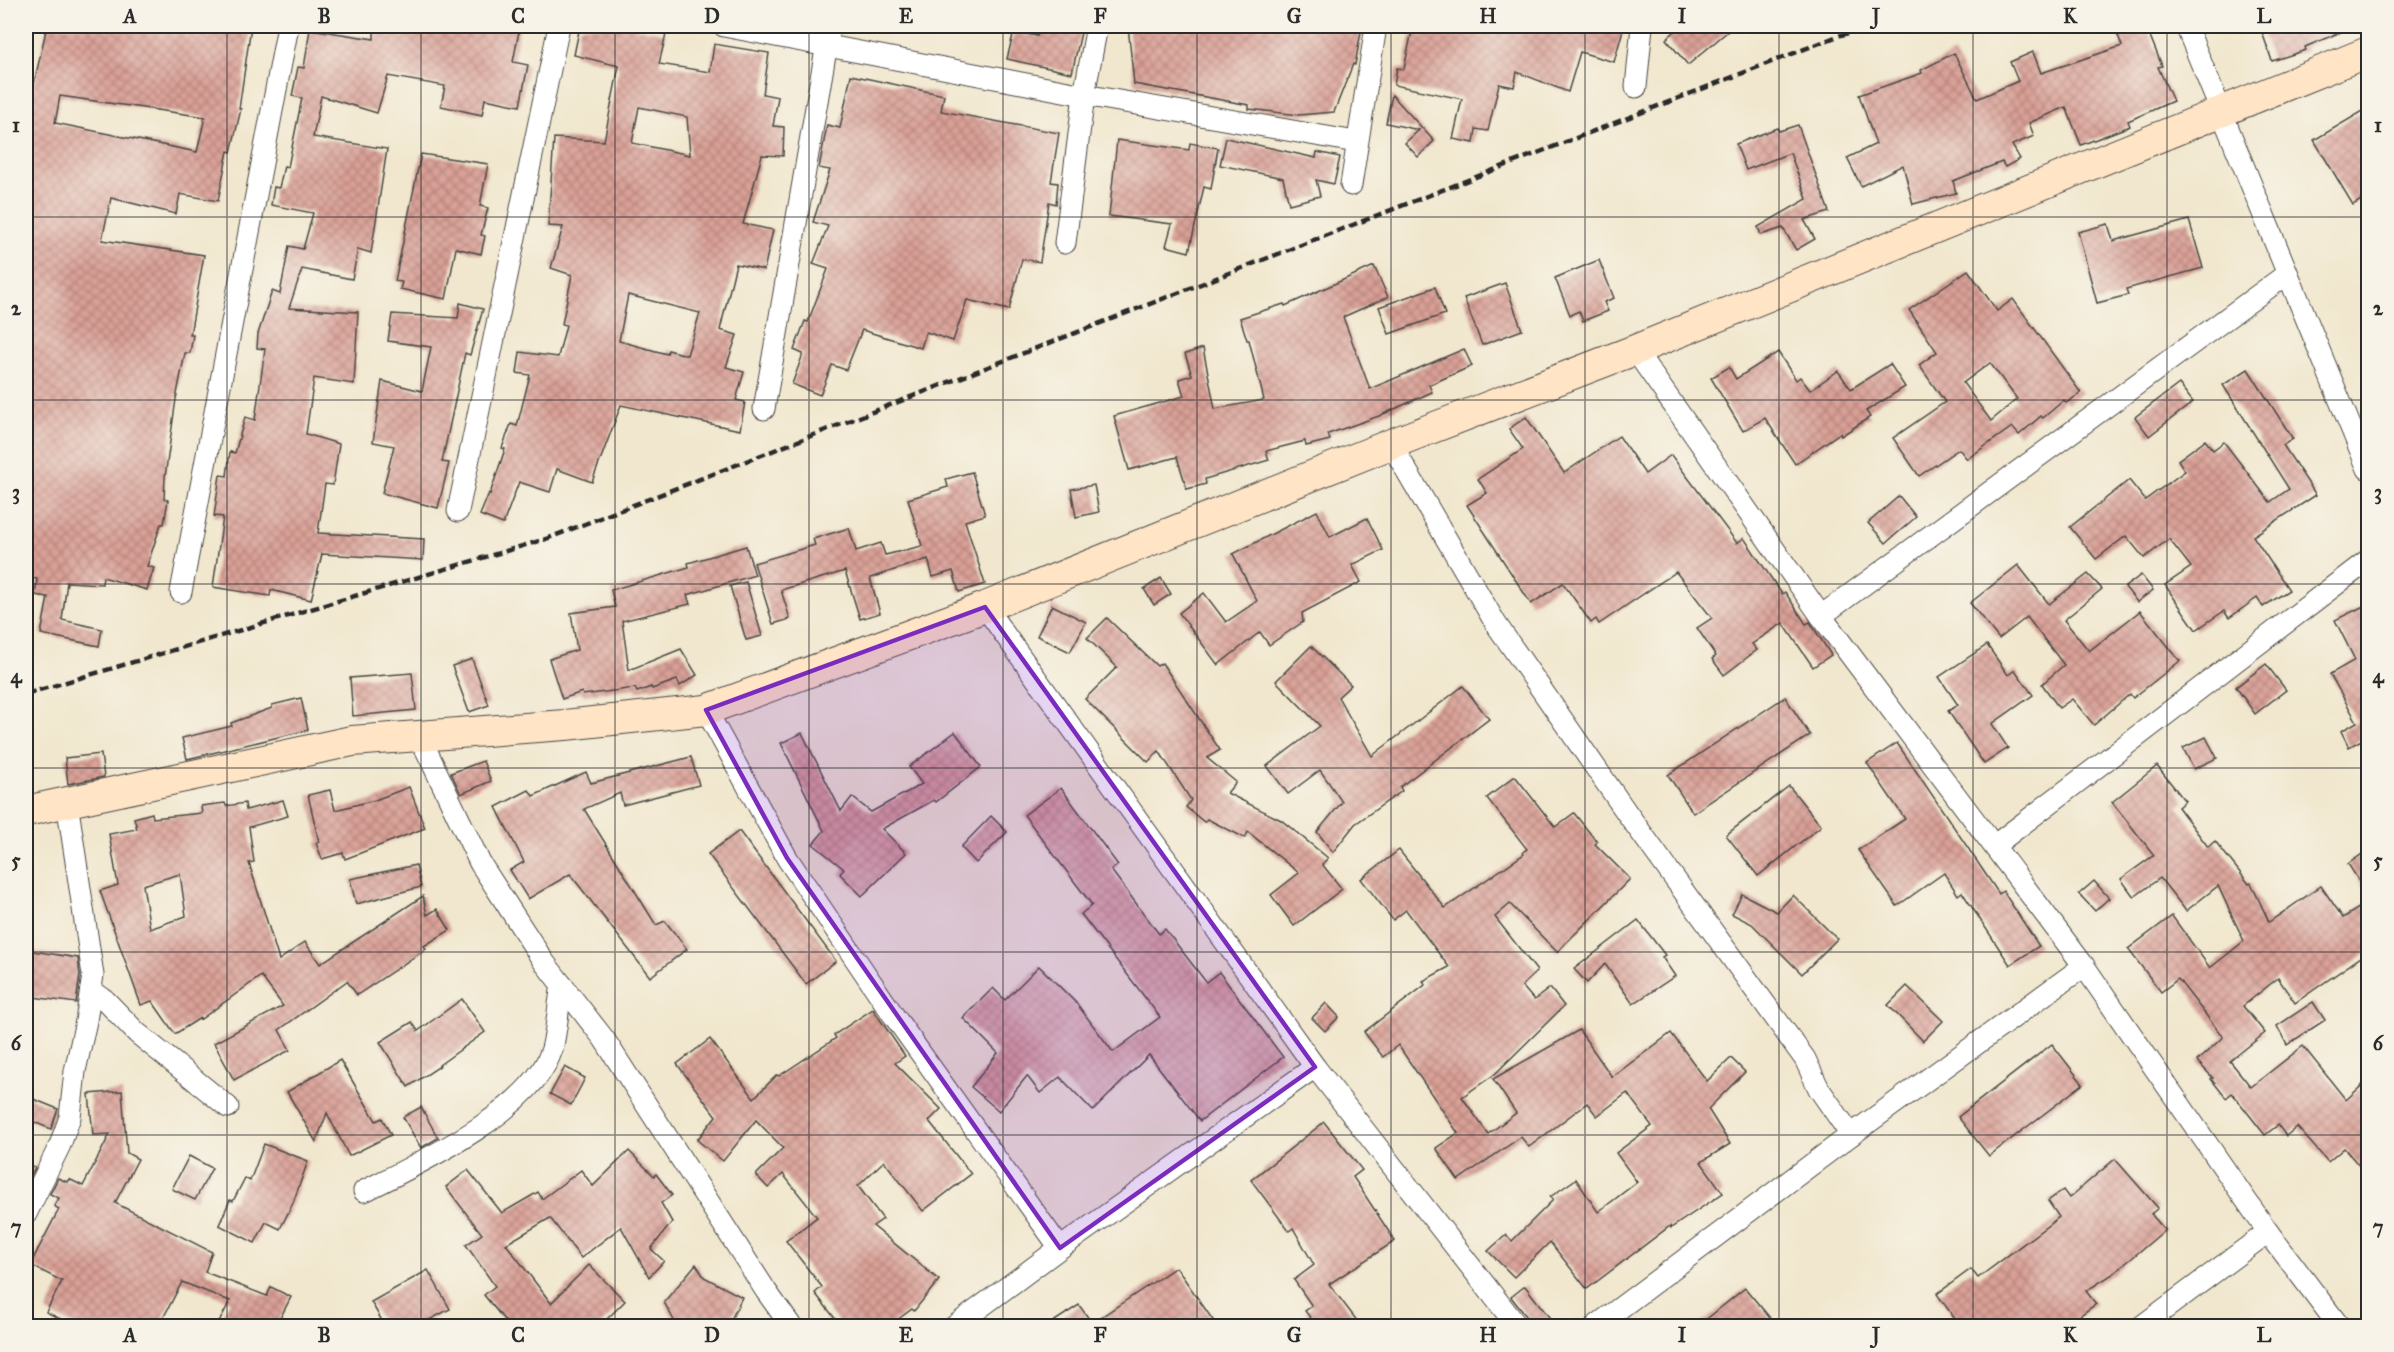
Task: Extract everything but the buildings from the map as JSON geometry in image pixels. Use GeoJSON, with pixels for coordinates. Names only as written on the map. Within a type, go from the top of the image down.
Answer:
{"type":"FeatureCollection","features":[{"type":"Feature","properties":{"kind":"street"},"geometry":{"type":"LineString","coordinates":[[181,592],[288,26]]}},
{"type":"Feature","properties":{"kind":"street"},"geometry":{"type":"LineString","coordinates":[[458,511],[559,26]]}},
{"type":"Feature","properties":{"kind":"street"},"geometry":{"type":"LineString","coordinates":[[724,26],[828,36],[1084,95],[1356,142]]}},
{"type":"Feature","properties":{"kind":"street"},"geometry":{"type":"LineString","coordinates":[[1065,243],[1084,95],[1097,26]]}},
{"type":"Feature","properties":{"kind":"street"},"geometry":{"type":"LineString","coordinates":[[1351,185],[1376,26]]}},
{"type":"Feature","properties":{"kind":"street"},"geometry":{"type":"LineString","coordinates":[[1636,87],[1642,26]]}},
{"type":"Feature","properties":{"kind":"street"},"geometry":{"type":"LineString","coordinates":[[2186,26],[2368,468]]}},
{"type":"Feature","properties":{"kind":"street"},"geometry":{"type":"LineString","coordinates":[[764,409],[828,36]]}},
{"type":"Feature","properties":{"kind":"street"},"geometry":{"type":"LineString","coordinates":[[26,811],[352,741],[565,725],[706,710],[985,607],[1391,444],[1635,350],[2368,52]]}},
{"type":"Feature","properties":{"kind":"street"},"geometry":{"type":"LineString","coordinates":[[1821,616],[2287,274]]}},
{"type":"Feature","properties":{"kind":"street"},"geometry":{"type":"LineString","coordinates":[[1635,350],[1821,616],[2084,966],[2268,1232],[2338,1326]]}},
{"type":"Feature","properties":{"kind":"street"},"geometry":{"type":"LineString","coordinates":[[1391,444],[1496,624],[1627,813],[1805,1059],[1819,1089],[1851,1135]]}},
{"type":"Feature","properties":{"kind":"street"},"geometry":{"type":"LineString","coordinates":[[1995,845],[2368,560]]}},
{"type":"Feature","properties":{"kind":"street"},"geometry":{"type":"LineString","coordinates":[[985,607],[1315,1067],[1517,1326]]}},
{"type":"Feature","properties":{"kind":"street"},"geometry":{"type":"LineString","coordinates":[[706,710],[788,858],[894,1016],[1060,1248]]}},
{"type":"Feature","properties":{"kind":"street"},"geometry":{"type":"LineString","coordinates":[[419,735],[480,863],[544,962],[604,1039],[759,1281],[791,1326]]}},
{"type":"Feature","properties":{"kind":"street"},"geometry":{"type":"LineString","coordinates":[[26,1214],[60,1145],[70,1117],[75,1071],[93,975],[67,802]]}},
{"type":"Feature","properties":{"kind":"street"},"geometry":{"type":"LineString","coordinates":[[1596,1326],[1851,1135],[2084,966]]}},
{"type":"Feature","properties":{"kind":"street"},"geometry":{"type":"LineString","coordinates":[[364,1191],[434,1156],[515,1100],[539,1072],[552,1050],[562,986]]}},
{"type":"Feature","properties":{"kind":"street"},"geometry":{"type":"LineString","coordinates":[[91,990],[105,1000],[137,1033],[228,1107]]}},
{"type":"Feature","properties":{"kind":"street"},"geometry":{"type":"LineString","coordinates":[[955,1326],[1060,1248],[1315,1067]]}},
{"type":"Feature","properties":{"kind":"street"},"geometry":{"type":"LineString","coordinates":[[2142,1326],[2268,1232]]}},
{"type":"Feature","properties":{"kind":"highlighted area"},"geometry":{"type":"Polygon","coordinates":[[[985,607],[1315,1067],[1060,1248],[787,858],[706,710],[985,607]]]}},
{"type":"Feature","properties":{"kind":"railway"},"geometry":{"type":"LineString","coordinates":[[26,694],[546,539],[1838,36],[1873,26]]}}]}
